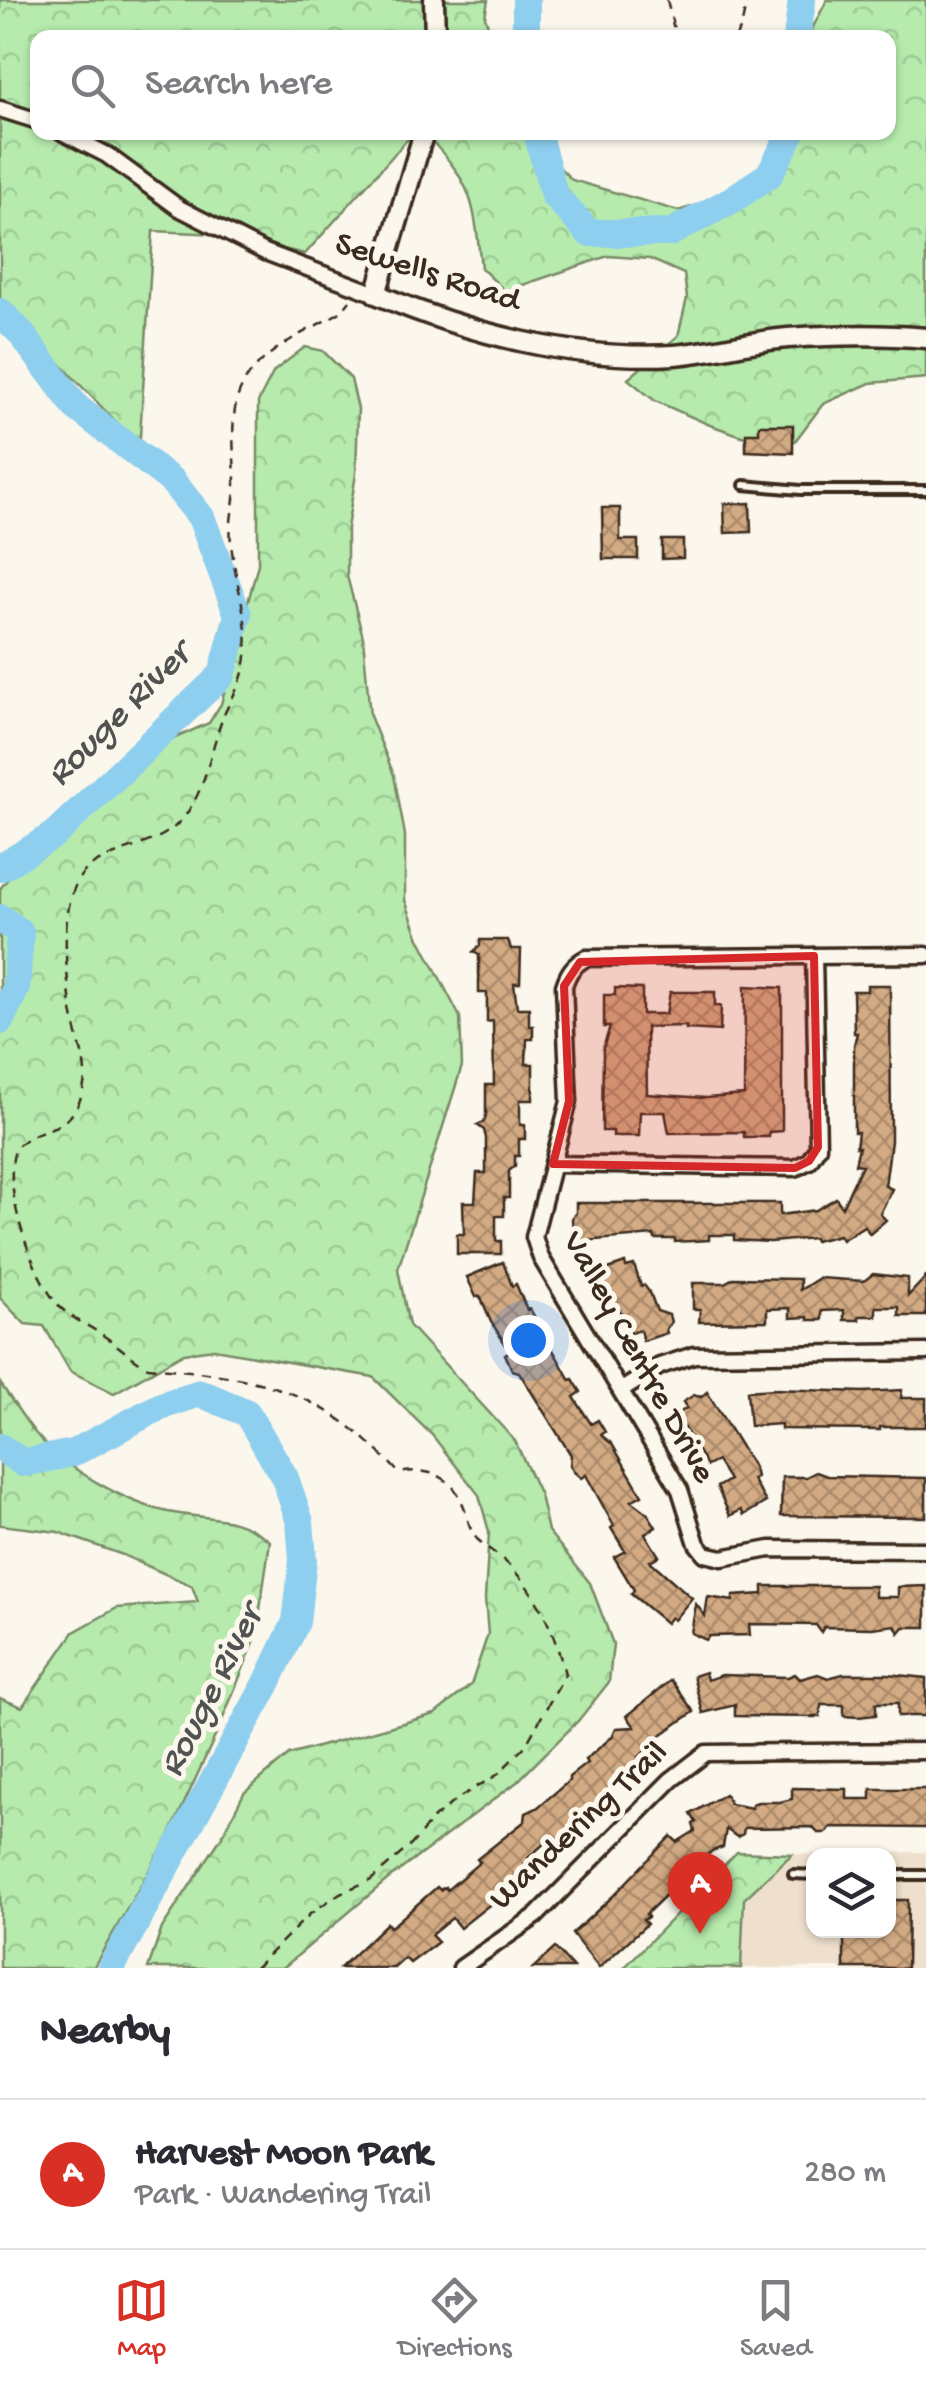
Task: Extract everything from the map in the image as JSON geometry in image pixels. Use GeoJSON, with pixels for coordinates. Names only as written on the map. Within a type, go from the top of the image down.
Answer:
{"type":"FeatureCollection","features":[{"type":"Feature","properties":{"kind":"street"},"geometry":{"type":"LineString","coordinates":[[434,0],[435,30]]}},
{"type":"Feature","properties":{"kind":"street"},"geometry":{"type":"LineString","coordinates":[[0,109],[30,118]]}},
{"type":"Feature","properties":{"kind":"street","name":"Sewells Road"},"geometry":{"type":"LineString","coordinates":[[78,140],[106,154],[179,208],[265,252],[457,326],[616,354],[670,355],[786,338],[926,338]]}},
{"type":"Feature","properties":{"kind":"street"},"geometry":{"type":"LineString","coordinates":[[368,292],[408,192],[422,140]]}},
{"type":"Feature","properties":{"kind":"street","name":"Valley Centre Drive"},"geometry":{"type":"LineString","coordinates":[[926,955],[586,958],[580,962],[571,969],[564,986],[569,1101],[535,1228],[537,1249],[680,1490],[698,1544],[710,1557],[770,1548],[926,1550]]}},
{"type":"Feature","properties":{"kind":"street"},"geometry":{"type":"LineString","coordinates":[[553,1164],[795,1168],[810,1162],[818,1147],[814,956]]}},
{"type":"Feature","properties":{"kind":"street"},"geometry":{"type":"LineString","coordinates":[[622,1390],[660,1366],[694,1355],[926,1352]]}},
{"type":"Feature","properties":{"kind":"street","name":"Wandering Trail"},"geometry":{"type":"LineString","coordinates":[[461,1968],[536,1916],[671,1780],[706,1753],[926,1752]]}},
{"type":"Feature","properties":{"kind":"lane"},"geometry":{"type":"LineString","coordinates":[[744,486],[926,490]]}},
{"type":"Feature","properties":{"kind":"lane"},"geometry":{"type":"LineString","coordinates":[[793,1874],[806,1874]]}},
{"type":"Feature","properties":{"kind":"lane"},"geometry":{"type":"LineString","coordinates":[[896,1875],[926,1875]]}},
{"type":"Feature","properties":{"kind":"path"},"geometry":{"type":"LineString","coordinates":[[667,0],[674,30]]}},
{"type":"Feature","properties":{"kind":"path"},"geometry":{"type":"LineString","coordinates":[[740,30],[747,0]]}},
{"type":"Feature","properties":{"kind":"path"},"geometry":{"type":"LineString","coordinates":[[254,1968],[310,1914],[371,1880],[433,1819],[458,1798],[497,1775],[526,1746],[565,1674],[555,1634],[544,1610],[504,1560],[474,1535],[463,1504],[448,1481],[420,1469],[398,1473],[368,1440],[297,1394],[248,1379],[148,1366],[61,1308],[38,1277],[21,1239],[6,1194],[7,1172],[14,1150],[70,1118],[84,1085],[66,965],[66,938],[75,885],[94,864],[147,844],[174,828],[196,798],[244,668],[245,624],[230,526],[236,495],[235,403],[246,378],[265,356],[368,292]]}},
{"type":"Feature","properties":{"kind":"highlighted area"},"geometry":{"type":"Polygon","coordinates":[[[814,956],[818,1147],[809,1161],[795,1168],[553,1164],[569,1101],[564,986],[580,962],[814,956]]]}},
{"type":"Feature","properties":{"kind":"shaded area"},"geometry":{"type":"Polygon","coordinates":[[[896,1852],[926,1852],[926,1968],[741,1968],[744,1899],[792,1854],[806,1854],[806,1938],[896,1938],[896,1852]]]}},
{"type":"Feature","properties":{"kind":"green space"},"geometry":{"type":"Polygon","coordinates":[[[0,0],[488,0],[485,17],[490,30],[30,30],[30,140],[407,140],[305,254],[220,234],[153,231],[139,452],[124,430],[0,302],[0,0]]]}},
{"type":"Feature","properties":{"kind":"green space"},"geometry":{"type":"Polygon","coordinates":[[[827,0],[926,0],[926,378],[870,383],[823,404],[795,441],[771,446],[655,401],[628,379],[678,336],[687,298],[684,274],[650,259],[608,256],[505,291],[481,268],[468,194],[453,166],[431,140],[533,140],[572,180],[678,211],[752,188],[777,173],[784,162],[787,140],[896,140],[896,30],[812,30],[827,0]]]}},
{"type":"Feature","properties":{"kind":"green space"},"geometry":{"type":"Polygon","coordinates":[[[305,347],[323,351],[351,379],[358,409],[356,474],[347,528],[347,576],[363,637],[370,716],[394,775],[405,835],[405,900],[418,936],[460,1017],[462,1066],[398,1269],[409,1325],[515,1441],[540,1495],[548,1531],[590,1583],[613,1644],[609,1682],[578,1721],[517,1782],[387,1880],[283,1968],[148,1968],[162,1928],[221,1838],[244,1793],[289,1755],[435,1714],[471,1685],[488,1634],[485,1599],[489,1532],[479,1495],[432,1435],[373,1377],[214,1349],[184,1353],[114,1393],[70,1371],[44,1326],[25,1324],[0,1298],[0,889],[12,873],[93,809],[155,747],[209,723],[221,704],[258,564],[258,402],[274,371],[305,347]]]}},
{"type":"Feature","properties":{"kind":"green space"},"geometry":{"type":"Polygon","coordinates":[[[0,1383],[48,1447],[97,1482],[133,1501],[168,1512],[232,1521],[270,1541],[256,1637],[219,1728],[169,1836],[93,1968],[0,1968],[0,1698],[22,1707],[74,1632],[117,1608],[198,1602],[192,1586],[123,1555],[58,1532],[0,1525],[0,1383]]]}},
{"type":"Feature","properties":{"kind":"green space"},"geometry":{"type":"Polygon","coordinates":[[[737,1852],[792,1854],[744,1899],[741,1968],[624,1968],[737,1852]]]}},
{"type":"Feature","properties":{"kind":"building"},"geometry":{"type":"Polygon","coordinates":[[[759,425],[793,425],[793,453],[746,451],[746,433],[759,433],[759,425]]]}},
{"type":"Feature","properties":{"kind":"building"},"geometry":{"type":"Polygon","coordinates":[[[750,503],[751,532],[725,533],[724,504],[750,503]]]}},
{"type":"Feature","properties":{"kind":"building"},"geometry":{"type":"Polygon","coordinates":[[[602,508],[620,508],[620,540],[638,540],[638,559],[603,559],[602,508]]]}},
{"type":"Feature","properties":{"kind":"building"},"geometry":{"type":"Polygon","coordinates":[[[662,540],[683,540],[683,558],[662,559],[662,540]]]}},
{"type":"Feature","properties":{"kind":"building"},"geometry":{"type":"Polygon","coordinates":[[[480,940],[508,940],[511,949],[521,949],[520,983],[514,983],[517,1008],[529,1008],[529,1026],[533,1026],[533,1039],[527,1039],[526,1064],[533,1064],[533,1100],[520,1100],[520,1125],[525,1125],[525,1139],[519,1139],[519,1156],[515,1156],[515,1166],[509,1171],[504,1216],[496,1216],[496,1241],[501,1241],[501,1254],[457,1254],[457,1234],[464,1234],[463,1202],[475,1202],[477,1173],[486,1173],[486,1138],[477,1125],[484,1122],[486,1115],[486,1085],[494,1085],[493,1021],[487,1022],[487,993],[479,993],[479,955],[473,952],[480,946],[480,940]]]}},
{"type":"Feature","properties":{"kind":"building"},"geometry":{"type":"Polygon","coordinates":[[[867,985],[890,985],[891,1141],[885,1186],[892,1189],[880,1214],[886,1220],[870,1234],[864,1226],[842,1240],[839,1235],[815,1241],[814,1238],[771,1242],[709,1235],[709,1240],[675,1242],[655,1239],[654,1235],[573,1242],[576,1203],[780,1203],[780,1215],[816,1210],[836,1198],[842,1207],[862,1165],[855,1164],[859,1147],[858,1132],[854,1132],[857,1033],[853,991],[867,991],[867,985]]]}},
{"type":"Feature","properties":{"kind":"building"},"geometry":{"type":"Polygon","coordinates":[[[745,986],[782,988],[782,1131],[769,1132],[769,1137],[744,1137],[744,1132],[669,1133],[665,1112],[640,1112],[639,1136],[613,1136],[613,1131],[602,1131],[603,1048],[610,1027],[604,1027],[604,995],[615,995],[615,988],[642,989],[642,1014],[666,1014],[670,992],[715,992],[715,1006],[721,1006],[720,1031],[686,1026],[646,1027],[647,1094],[706,1098],[744,1095],[745,986]]]}},
{"type":"Feature","properties":{"kind":"building"},"geometry":{"type":"Polygon","coordinates":[[[503,1262],[512,1286],[516,1284],[527,1310],[530,1309],[570,1380],[581,1392],[574,1397],[591,1424],[598,1420],[605,1432],[601,1435],[612,1444],[642,1495],[631,1501],[648,1514],[656,1527],[645,1534],[659,1556],[650,1561],[692,1598],[674,1620],[671,1617],[666,1623],[631,1594],[634,1590],[614,1557],[625,1551],[611,1528],[614,1526],[586,1475],[581,1478],[573,1471],[571,1455],[519,1372],[512,1370],[505,1354],[510,1351],[480,1296],[476,1297],[467,1277],[503,1262]]]}},
{"type":"Feature","properties":{"kind":"building"},"geometry":{"type":"Polygon","coordinates":[[[625,1263],[626,1267],[634,1265],[641,1286],[650,1293],[657,1311],[669,1315],[667,1333],[643,1341],[640,1330],[627,1334],[619,1307],[612,1309],[598,1280],[610,1275],[608,1269],[625,1263]]]}},
{"type":"Feature","properties":{"kind":"building"},"geometry":{"type":"Polygon","coordinates":[[[873,1274],[908,1278],[908,1296],[926,1277],[926,1316],[899,1316],[899,1307],[876,1307],[876,1316],[859,1316],[859,1320],[844,1320],[844,1310],[822,1311],[822,1320],[808,1320],[790,1318],[790,1308],[767,1309],[767,1321],[699,1322],[700,1309],[693,1309],[693,1283],[725,1283],[733,1278],[800,1279],[800,1290],[819,1278],[864,1281],[873,1274]]]}},
{"type":"Feature","properties":{"kind":"building"},"geometry":{"type":"Polygon","coordinates":[[[902,1390],[901,1398],[926,1398],[926,1427],[880,1430],[750,1426],[747,1391],[902,1390]]]}},
{"type":"Feature","properties":{"kind":"building"},"geometry":{"type":"Polygon","coordinates":[[[707,1392],[754,1468],[756,1477],[752,1479],[766,1502],[744,1515],[741,1510],[730,1516],[717,1487],[729,1480],[717,1461],[707,1466],[676,1415],[687,1408],[683,1402],[707,1392]]]}},
{"type":"Feature","properties":{"kind":"building"},"geometry":{"type":"Polygon","coordinates":[[[816,1472],[827,1476],[926,1478],[926,1517],[781,1516],[782,1477],[806,1477],[816,1472]]]}},
{"type":"Feature","properties":{"kind":"building"},"geometry":{"type":"Polygon","coordinates":[[[763,1586],[875,1586],[875,1597],[898,1597],[898,1587],[926,1586],[926,1627],[904,1627],[899,1633],[895,1625],[824,1627],[821,1632],[816,1625],[749,1624],[750,1635],[709,1636],[706,1640],[691,1633],[696,1604],[705,1616],[708,1597],[733,1601],[733,1596],[763,1594],[763,1586]]]}},
{"type":"Feature","properties":{"kind":"building"},"geometry":{"type":"Polygon","coordinates":[[[705,1672],[707,1680],[722,1675],[795,1674],[800,1679],[818,1674],[828,1678],[888,1674],[926,1678],[926,1716],[898,1716],[898,1703],[876,1703],[876,1715],[858,1717],[844,1716],[844,1705],[821,1705],[820,1717],[735,1716],[735,1705],[703,1713],[693,1676],[705,1672]]]}},
{"type":"Feature","properties":{"kind":"building"},"geometry":{"type":"Polygon","coordinates":[[[671,1680],[694,1712],[662,1734],[639,1757],[643,1762],[564,1839],[553,1848],[547,1841],[528,1858],[536,1868],[460,1928],[452,1918],[431,1935],[438,1942],[410,1963],[405,1958],[394,1968],[340,1968],[387,1923],[390,1927],[396,1923],[437,1887],[447,1890],[480,1862],[477,1859],[525,1821],[526,1813],[569,1781],[616,1728],[635,1727],[627,1716],[671,1680]]]}},
{"type":"Feature","properties":{"kind":"building"},"geometry":{"type":"Polygon","coordinates":[[[792,1788],[847,1789],[847,1799],[871,1799],[871,1789],[926,1789],[926,1828],[831,1827],[826,1833],[818,1833],[812,1827],[744,1828],[737,1837],[726,1829],[723,1847],[712,1851],[683,1876],[681,1886],[671,1890],[646,1914],[648,1917],[643,1920],[647,1924],[599,1968],[572,1934],[671,1836],[677,1842],[695,1831],[696,1822],[691,1814],[725,1794],[730,1804],[752,1808],[758,1802],[792,1799],[792,1788]]]}},
{"type":"Feature","properties":{"kind":"building"},"geometry":{"type":"Polygon","coordinates":[[[896,1900],[908,1900],[907,1968],[844,1968],[844,1938],[896,1938],[896,1900]]]}},
{"type":"Feature","properties":{"kind":"building"},"geometry":{"type":"Polygon","coordinates":[[[555,1948],[573,1968],[533,1968],[555,1948]]]}},
{"type":"Feature","properties":{"kind":"waterway","name":"Rouge River"},"geometry":{"type":"LineString","coordinates":[[526,0],[526,30]]}},
{"type":"Feature","properties":{"kind":"waterway","name":"Rouge River"},"geometry":{"type":"LineString","coordinates":[[798,30],[802,0]]}},
{"type":"Feature","properties":{"kind":"waterway","name":"Rouge River"},"geometry":{"type":"LineString","coordinates":[[539,140],[554,195],[589,233],[670,233],[769,175],[788,140]]}},
{"type":"Feature","properties":{"kind":"waterway","name":"Rouge River"},"geometry":{"type":"LineString","coordinates":[[0,312],[20,332],[76,407],[172,481],[201,517],[238,615],[222,675],[54,835],[0,868]]}},
{"type":"Feature","properties":{"kind":"waterway","name":"Rouge River"},"geometry":{"type":"LineString","coordinates":[[0,918],[20,932],[16,988],[0,1021]]}},
{"type":"Feature","properties":{"kind":"waterway","name":"Rouge River"},"geometry":{"type":"LineString","coordinates":[[0,1447],[23,1463],[73,1453],[161,1406],[200,1393],[247,1413],[285,1478],[300,1522],[303,1560],[296,1622],[266,1685],[111,1968]]}},
{"type":"Feature","properties":{"kind":"place","name":"Harvest Moon Park"},"geometry":{"type":"Point","coordinates":[700,1934]}}]}
